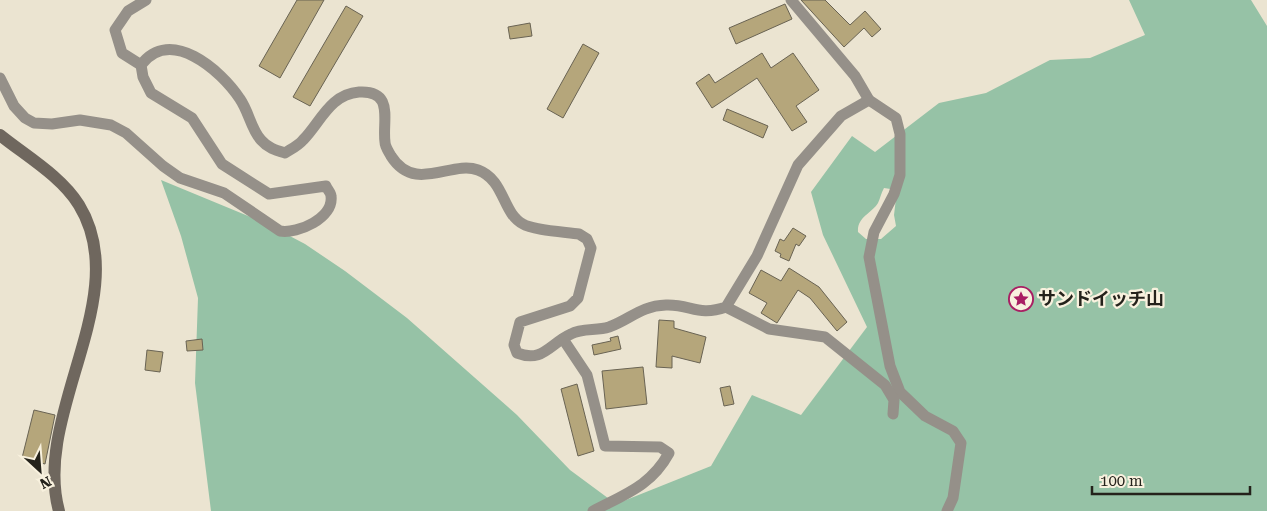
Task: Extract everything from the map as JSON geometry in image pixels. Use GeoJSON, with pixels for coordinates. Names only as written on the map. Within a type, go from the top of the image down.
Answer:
{"type":"FeatureCollection","features":[{"type":"Feature","properties":{"kind":"street"},"geometry":{"type":"LineString","coordinates":[[141,65],[122,53],[115,30],[128,11],[146,0]]}},
{"type":"Feature","properties":{"kind":"street"},"geometry":{"type":"LineString","coordinates":[[791,0],[855,76],[869,100],[896,118],[900,134],[900,175],[894,194],[874,232],[869,257],[890,366],[900,392],[925,416],[953,431],[961,442],[954,498],[947,511]]}},
{"type":"Feature","properties":{"kind":"street"},"geometry":{"type":"LineString","coordinates":[[0,78],[14,106],[29,121],[52,124],[80,120],[111,125],[126,133],[163,166],[180,178],[224,193],[280,232],[291,233],[307,227],[320,218],[330,207],[332,196],[326,186],[269,194],[222,164],[192,118],[164,103],[151,93],[143,77],[141,65],[147,57],[159,51],[172,49],[210,65],[240,99],[260,140],[271,148],[285,153],[304,140],[328,109],[343,96],[358,92],[371,94],[381,99],[386,110],[385,144],[392,158],[402,168],[417,174],[433,175],[476,169],[491,177],[514,217],[523,225],[578,234],[587,239],[591,248],[578,298],[570,306],[520,322],[514,346],[517,353],[530,358],[538,356],[572,333],[609,327],[649,306],[679,306],[699,312],[714,311],[726,307],[757,256],[798,165],[841,116],[869,100]]}},
{"type":"Feature","properties":{"kind":"street"},"geometry":{"type":"LineString","coordinates":[[0,135],[54,177],[79,204],[95,241],[96,277],[84,343],[63,410],[56,460],[56,501],[59,511]]}},
{"type":"Feature","properties":{"kind":"street"},"geometry":{"type":"LineString","coordinates":[[726,307],[769,329],[825,337],[885,385],[894,400],[894,414]]}},
{"type":"Feature","properties":{"kind":"street"},"geometry":{"type":"LineString","coordinates":[[563,339],[587,375],[606,446],[660,447],[669,453],[663,464],[646,483],[593,511]]}},
{"type":"Feature","properties":{"kind":"green space"},"geometry":{"type":"Polygon","coordinates":[[[1129,0],[1251,0],[1267,26],[1267,511],[211,511],[195,383],[198,298],[181,236],[161,180],[265,223],[305,244],[345,271],[407,318],[517,415],[570,470],[616,504],[711,466],[752,395],[801,415],[867,327],[823,235],[811,192],[852,136],[875,152],[939,103],[986,93],[1050,60],[1090,58],[1145,35],[1129,0]],[[884,188],[878,203],[862,219],[858,232],[866,239],[881,239],[896,226],[894,215],[897,190],[884,188]]]}},
{"type":"Feature","properties":{"kind":"building"},"geometry":{"type":"Polygon","coordinates":[[[297,0],[324,0],[280,78],[259,66],[297,0]]]}},
{"type":"Feature","properties":{"kind":"building"},"geometry":{"type":"Polygon","coordinates":[[[801,0],[825,0],[850,25],[865,11],[881,29],[872,37],[864,28],[844,47],[801,0]]]}},
{"type":"Feature","properties":{"kind":"building"},"geometry":{"type":"Polygon","coordinates":[[[785,4],[792,19],[736,44],[729,28],[785,4]]]}},
{"type":"Feature","properties":{"kind":"building"},"geometry":{"type":"Polygon","coordinates":[[[346,6],[363,16],[310,106],[293,97],[346,6]]]}},
{"type":"Feature","properties":{"kind":"building"},"geometry":{"type":"Polygon","coordinates":[[[530,23],[532,36],[510,39],[508,27],[530,23]]]}},
{"type":"Feature","properties":{"kind":"building"},"geometry":{"type":"Polygon","coordinates":[[[583,44],[599,53],[563,118],[547,109],[583,44]]]}},
{"type":"Feature","properties":{"kind":"building"},"geometry":{"type":"Polygon","coordinates":[[[762,53],[771,68],[793,53],[819,90],[796,106],[807,122],[792,131],[757,78],[712,108],[696,83],[709,74],[715,83],[762,53]]]}},
{"type":"Feature","properties":{"kind":"building"},"geometry":{"type":"Polygon","coordinates":[[[727,109],[768,126],[763,138],[723,120],[727,109]]]}},
{"type":"Feature","properties":{"kind":"building"},"geometry":{"type":"Polygon","coordinates":[[[793,228],[806,236],[799,246],[796,244],[789,261],[780,257],[781,254],[775,251],[780,239],[784,241],[793,228]]]}},
{"type":"Feature","properties":{"kind":"building"},"geometry":{"type":"Polygon","coordinates":[[[789,268],[819,287],[847,322],[837,331],[810,298],[798,290],[777,323],[761,313],[767,303],[749,293],[761,270],[781,281],[789,268]]]}},
{"type":"Feature","properties":{"kind":"building"},"geometry":{"type":"Polygon","coordinates":[[[659,320],[674,321],[674,328],[706,337],[700,363],[672,356],[672,368],[656,367],[659,320]]]}},
{"type":"Feature","properties":{"kind":"building"},"geometry":{"type":"Polygon","coordinates":[[[618,336],[621,349],[594,355],[592,345],[611,341],[610,338],[618,336]]]}},
{"type":"Feature","properties":{"kind":"building"},"geometry":{"type":"Polygon","coordinates":[[[202,339],[203,350],[187,351],[186,341],[202,339]]]}},
{"type":"Feature","properties":{"kind":"building"},"geometry":{"type":"Polygon","coordinates":[[[147,350],[163,352],[160,372],[145,370],[147,350]]]}},
{"type":"Feature","properties":{"kind":"building"},"geometry":{"type":"Polygon","coordinates":[[[643,367],[647,404],[606,409],[602,371],[643,367]]]}},
{"type":"Feature","properties":{"kind":"building"},"geometry":{"type":"Polygon","coordinates":[[[577,384],[594,451],[578,456],[561,389],[577,384]]]}},
{"type":"Feature","properties":{"kind":"building"},"geometry":{"type":"Polygon","coordinates":[[[730,386],[734,404],[724,406],[720,388],[730,386]]]}},
{"type":"Feature","properties":{"kind":"building"},"geometry":{"type":"Polygon","coordinates":[[[34,410],[55,415],[45,464],[22,458],[34,410]]]}},
{"type":"Feature","properties":{"kind":"place","name":"サンドイッチ山"},"geometry":{"type":"Point","coordinates":[1021,299]}}]}
